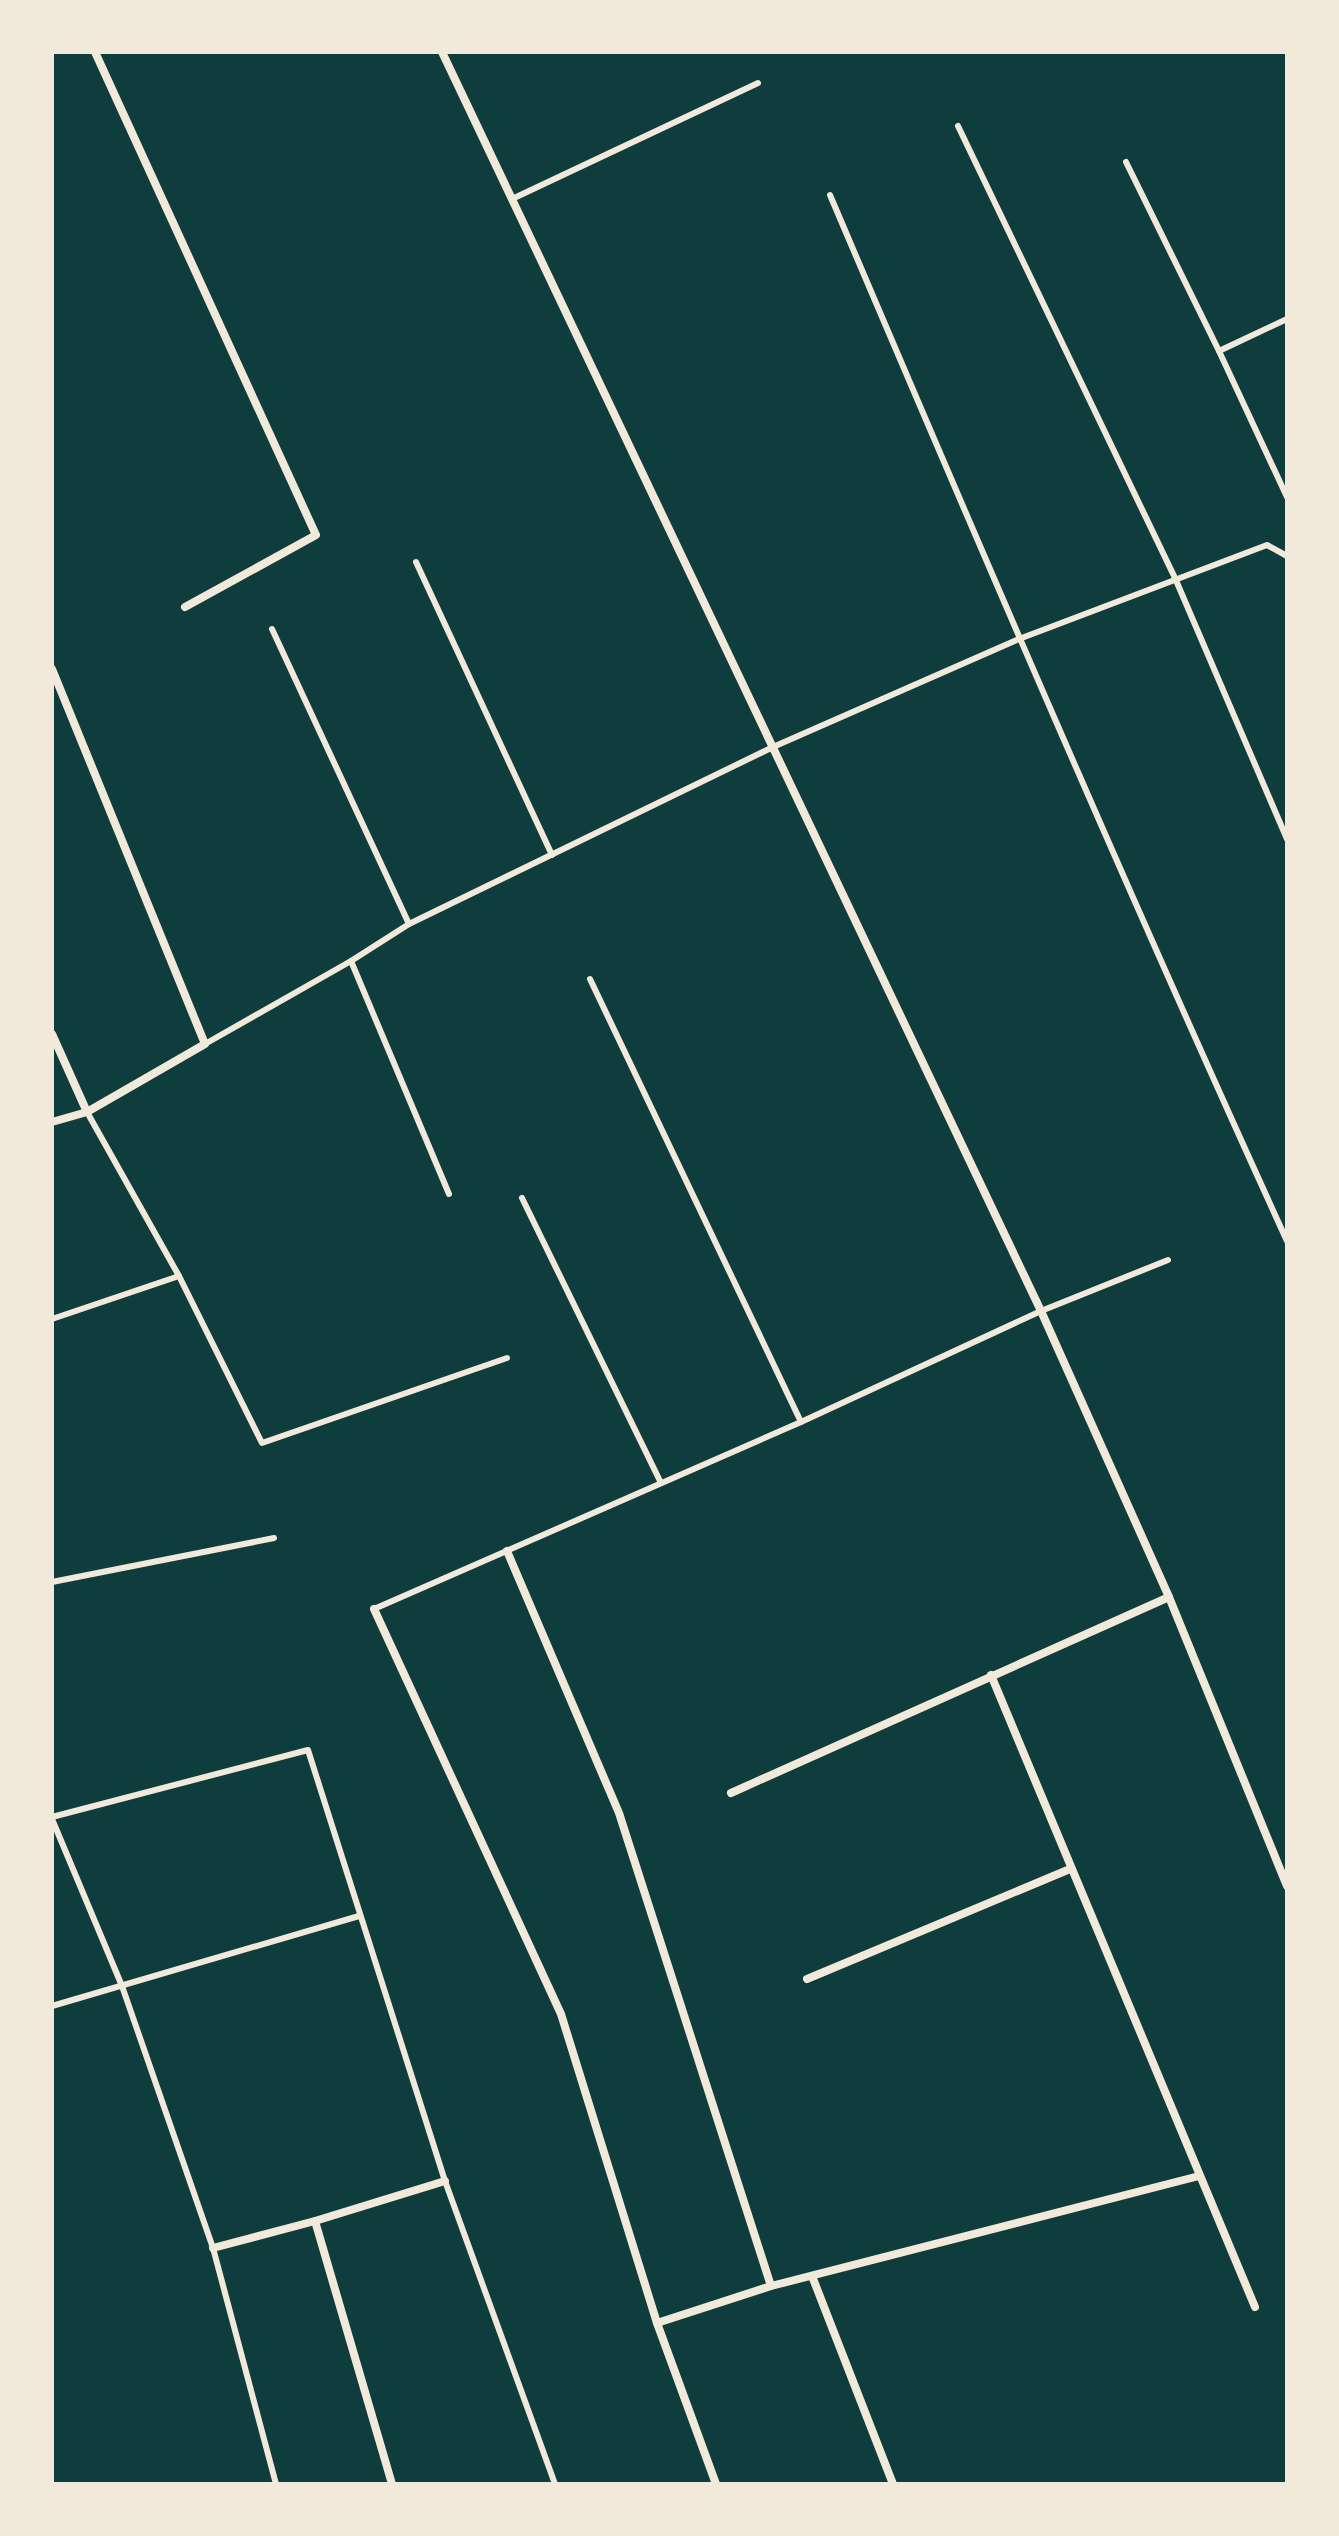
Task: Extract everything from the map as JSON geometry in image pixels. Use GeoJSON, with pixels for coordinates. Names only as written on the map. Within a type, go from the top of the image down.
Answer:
{"type":"FeatureCollection","features":[{"type":"Feature","properties":{"kind":"street"},"geometry":{"type":"LineString","coordinates":[[95,52],[316,535],[185,607]]}},
{"type":"Feature","properties":{"kind":"street"},"geometry":{"type":"LineString","coordinates":[[442,52],[1041,1311],[1169,1597],[1287,1886]]}},
{"type":"Feature","properties":{"kind":"street"},"geometry":{"type":"LineString","coordinates":[[52,669],[205,1044],[87,1112],[52,1122]]}},
{"type":"Feature","properties":{"kind":"street"},"geometry":{"type":"LineString","coordinates":[[52,1034],[87,1112]]}},
{"type":"Feature","properties":{"kind":"street"},"geometry":{"type":"LineString","coordinates":[[507,1551],[619,1813],[771,2286]]}},
{"type":"Feature","properties":{"kind":"street"},"geometry":{"type":"LineString","coordinates":[[731,1793],[1169,1597]]}},
{"type":"Feature","properties":{"kind":"street"},"geometry":{"type":"LineString","coordinates":[[374,1609],[561,2014],[657,2323],[716,2484]]}},
{"type":"Feature","properties":{"kind":"street"},"geometry":{"type":"LineString","coordinates":[[991,1675],[1255,2307]]}},
{"type":"Feature","properties":{"kind":"street"},"geometry":{"type":"LineString","coordinates":[[807,1979],[1070,1869]]}},
{"type":"Feature","properties":{"kind":"street"},"geometry":{"type":"LineString","coordinates":[[657,2323],[771,2286],[1199,2176]]}},
{"type":"Feature","properties":{"kind":"street"},"geometry":{"type":"LineString","coordinates":[[213,2248],[445,2181]]}},
{"type":"Feature","properties":{"kind":"street"},"geometry":{"type":"LineString","coordinates":[[315,2221],[392,2484]]}},
{"type":"Feature","properties":{"kind":"street"},"geometry":{"type":"LineString","coordinates":[[812,2276],[893,2484]]}},
{"type":"Feature","properties":{"kind":"lane"},"geometry":{"type":"LineString","coordinates":[[512,199],[758,83]]}},
{"type":"Feature","properties":{"kind":"lane"},"geometry":{"type":"LineString","coordinates":[[958,126],[1175,578],[1287,839]]}},
{"type":"Feature","properties":{"kind":"lane"},"geometry":{"type":"LineString","coordinates":[[1126,162],[1287,497]]}},
{"type":"Feature","properties":{"kind":"lane"},"geometry":{"type":"LineString","coordinates":[[830,195],[1019,639],[1173,991],[1287,1241]]}},
{"type":"Feature","properties":{"kind":"lane"},"geometry":{"type":"LineString","coordinates":[[1219,351],[1287,319]]}},
{"type":"Feature","properties":{"kind":"lane"},"geometry":{"type":"LineString","coordinates":[[205,1044],[351,961],[409,924],[773,747],[1019,639],[1175,578],[1267,545],[1287,556]]}},
{"type":"Feature","properties":{"kind":"lane"},"geometry":{"type":"LineString","coordinates":[[416,562],[552,855]]}},
{"type":"Feature","properties":{"kind":"lane"},"geometry":{"type":"LineString","coordinates":[[272,629],[409,924]]}},
{"type":"Feature","properties":{"kind":"lane"},"geometry":{"type":"LineString","coordinates":[[351,961],[449,1194]]}},
{"type":"Feature","properties":{"kind":"lane"},"geometry":{"type":"LineString","coordinates":[[590,979],[801,1422]]}},
{"type":"Feature","properties":{"kind":"lane"},"geometry":{"type":"LineString","coordinates":[[87,1112],[179,1276],[262,1443],[507,1358]]}},
{"type":"Feature","properties":{"kind":"lane"},"geometry":{"type":"LineString","coordinates":[[522,1198],[661,1483]]}},
{"type":"Feature","properties":{"kind":"lane"},"geometry":{"type":"LineString","coordinates":[[374,1609],[801,1422],[1041,1311],[1168,1260]]}},
{"type":"Feature","properties":{"kind":"lane"},"geometry":{"type":"LineString","coordinates":[[52,1319],[179,1276]]}},
{"type":"Feature","properties":{"kind":"lane"},"geometry":{"type":"LineString","coordinates":[[52,1582],[274,1538]]}},
{"type":"Feature","properties":{"kind":"lane"},"geometry":{"type":"LineString","coordinates":[[276,2484],[213,2248],[122,1986],[52,1818],[308,1750],[445,2181],[555,2484]]}},
{"type":"Feature","properties":{"kind":"lane"},"geometry":{"type":"LineString","coordinates":[[52,2006],[359,1916]]}}]}
